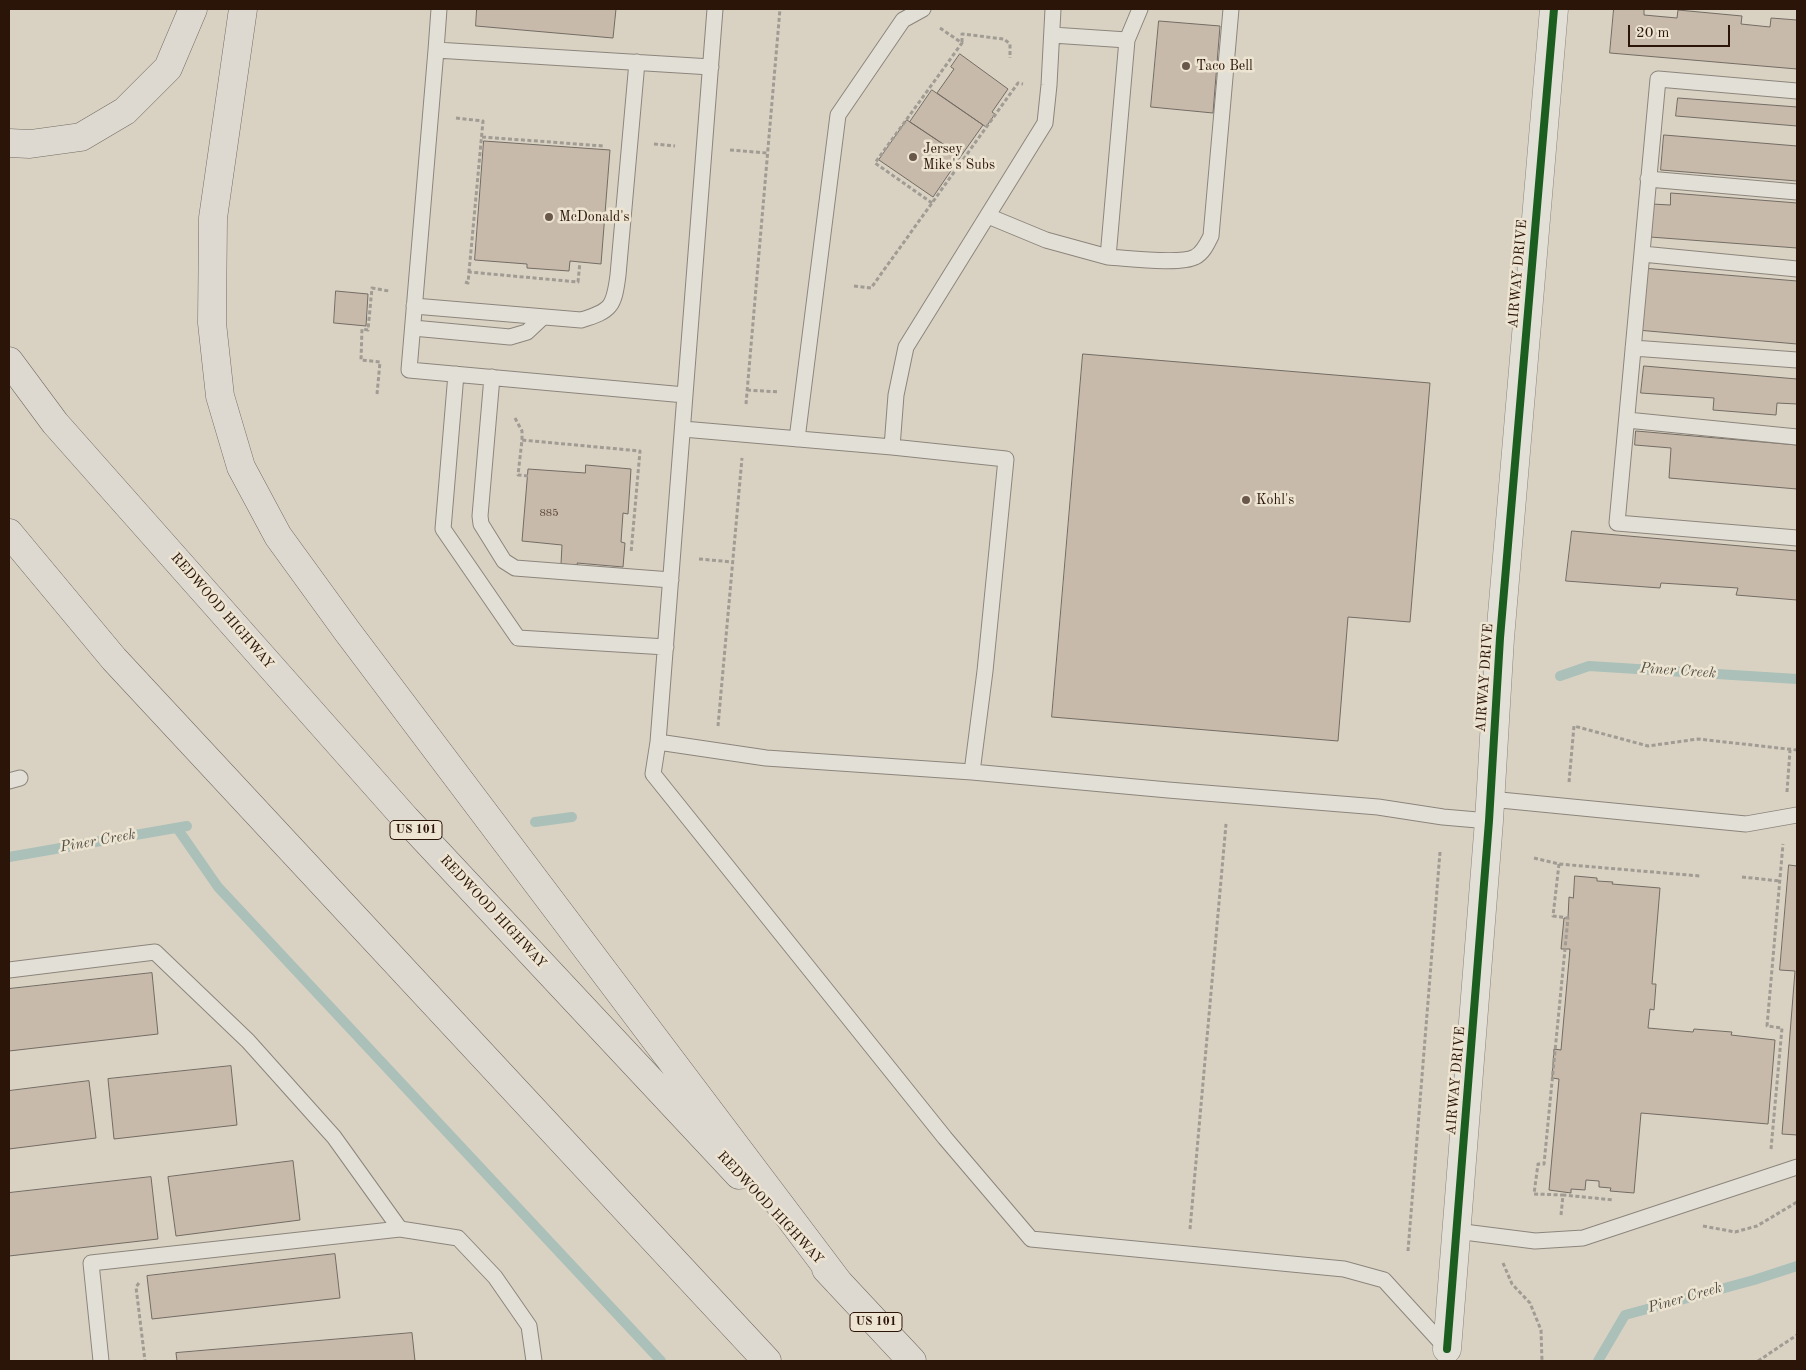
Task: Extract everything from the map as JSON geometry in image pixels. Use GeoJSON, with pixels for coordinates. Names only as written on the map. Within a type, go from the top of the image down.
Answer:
{"type":"FeatureCollection","features":[{"type":"Feature","properties":{"kind":"highway"},"geometry":{"type":"LineString","coordinates":[[9,142],[30,144],[81,137],[126,111],[168,68],[193,9]]}},
{"type":"Feature","properties":{"kind":"highway"},"geometry":{"type":"LineString","coordinates":[[243,9],[213,218],[212,322],[220,396],[241,467],[278,536],[347,631],[839,1283]]}},
{"type":"Feature","properties":{"kind":"highway","name":"REDWOOD HIGHWAY"},"geometry":{"type":"LineString","coordinates":[[9,361],[55,423],[406,819],[912,1361]]}},
{"type":"Feature","properties":{"kind":"highway"},"geometry":{"type":"LineString","coordinates":[[9,533],[114,659],[767,1361]]}},
{"type":"Feature","properties":{"kind":"street","name":"AIRWAY DRIVE"},"geometry":{"type":"LineString","coordinates":[[1447,1349],[1490,810],[1500,638],[1554,9]]}},
{"type":"Feature","properties":{"kind":"lane"},"geometry":{"type":"LineString","coordinates":[[439,9],[409,370],[685,396]]}},
{"type":"Feature","properties":{"kind":"lane"},"geometry":{"type":"LineString","coordinates":[[715,9],[666,647],[654,774],[939,1130],[1030,1239],[1344,1269],[1384,1280],[1447,1349]]}},
{"type":"Feature","properties":{"kind":"lane"},"geometry":{"type":"LineString","coordinates":[[797,439],[838,115],[903,20],[923,9]]}},
{"type":"Feature","properties":{"kind":"lane"},"geometry":{"type":"LineString","coordinates":[[892,447],[896,395],[906,347],[1045,123],[1053,9]]}},
{"type":"Feature","properties":{"kind":"lane"},"geometry":{"type":"LineString","coordinates":[[1108,256],[1127,40],[1140,9]]}},
{"type":"Feature","properties":{"kind":"lane"},"geometry":{"type":"LineString","coordinates":[[988,216],[1046,240],[1108,256],[1177,261],[1194,258],[1205,248],[1211,236],[1231,9]]}},
{"type":"Feature","properties":{"kind":"lane"},"geometry":{"type":"LineString","coordinates":[[1052,35],[1127,40]]}},
{"type":"Feature","properties":{"kind":"lane"},"geometry":{"type":"LineString","coordinates":[[436,50],[711,67]]}},
{"type":"Feature","properties":{"kind":"lane"},"geometry":{"type":"LineString","coordinates":[[414,306],[581,320],[603,313],[615,297],[618,275],[637,62]]}},
{"type":"Feature","properties":{"kind":"lane"},"geometry":{"type":"LineString","coordinates":[[1797,91],[1658,79],[1618,523],[1797,538]]}},
{"type":"Feature","properties":{"kind":"lane"},"geometry":{"type":"LineString","coordinates":[[1648,179],[1797,192]]}},
{"type":"Feature","properties":{"kind":"lane"},"geometry":{"type":"LineString","coordinates":[[1642,254],[1797,269]]}},
{"type":"Feature","properties":{"kind":"lane"},"geometry":{"type":"LineString","coordinates":[[413,328],[510,337],[527,332],[543,317]]}},
{"type":"Feature","properties":{"kind":"lane"},"geometry":{"type":"LineString","coordinates":[[1633,348],[1797,360]]}},
{"type":"Feature","properties":{"kind":"lane"},"geometry":{"type":"LineString","coordinates":[[456,374],[443,529],[518,638],[666,647]]}},
{"type":"Feature","properties":{"kind":"lane"},"geometry":{"type":"LineString","coordinates":[[492,377],[480,516],[482,524],[504,561],[516,568],[671,580]]}},
{"type":"Feature","properties":{"kind":"lane"},"geometry":{"type":"LineString","coordinates":[[1627,420],[1797,437]]}},
{"type":"Feature","properties":{"kind":"lane"},"geometry":{"type":"LineString","coordinates":[[683,429],[1006,459],[985,671],[972,772]]}},
{"type":"Feature","properties":{"kind":"lane"},"geometry":{"type":"LineString","coordinates":[[658,742],[766,758],[972,772],[1158,790],[1378,806],[1442,817],[1490,810],[1746,824],[1797,815]]}},
{"type":"Feature","properties":{"kind":"lane"},"geometry":{"type":"LineString","coordinates":[[9,970],[155,952],[248,1041],[334,1137],[400,1229]]}},
{"type":"Feature","properties":{"kind":"lane"},"geometry":{"type":"LineString","coordinates":[[1456,1231],[1535,1241],[1583,1238],[1797,1167]]}},
{"type":"Feature","properties":{"kind":"lane"},"geometry":{"type":"LineString","coordinates":[[101,1361],[91,1263],[400,1229],[458,1238],[495,1278],[529,1326],[534,1361]]}},
{"type":"Feature","properties":{"kind":"path"},"geometry":{"type":"LineString","coordinates":[[746,404],[780,9]]}},
{"type":"Feature","properties":{"kind":"path"},"geometry":{"type":"LineString","coordinates":[[935,25],[962,43]]}},
{"type":"Feature","properties":{"kind":"path"},"geometry":{"type":"LineString","coordinates":[[932,203],[875,163],[962,43],[962,34],[1004,39],[1010,44],[1010,58]]}},
{"type":"Feature","properties":{"kind":"path"},"geometry":{"type":"LineString","coordinates":[[854,286],[871,288],[1018,83],[1049,85]]}},
{"type":"Feature","properties":{"kind":"path"},"geometry":{"type":"LineString","coordinates":[[431,115],[483,121],[468,282],[459,282]]}},
{"type":"Feature","properties":{"kind":"path"},"geometry":{"type":"LineString","coordinates":[[482,137],[608,146]]}},
{"type":"Feature","properties":{"kind":"path"},"geometry":{"type":"LineString","coordinates":[[729,150],[767,153]]}},
{"type":"Feature","properties":{"kind":"path"},"geometry":{"type":"LineString","coordinates":[[469,272],[578,282],[580,262]]}},
{"type":"Feature","properties":{"kind":"path"},"geometry":{"type":"LineString","coordinates":[[378,394],[380,362],[361,360],[362,329],[368,330],[372,288],[389,291]]}},
{"type":"Feature","properties":{"kind":"path"},"geometry":{"type":"LineString","coordinates":[[528,476],[518,476],[522,440],[640,451],[631,555],[639,555]]}},
{"type":"Feature","properties":{"kind":"path"},"geometry":{"type":"LineString","coordinates":[[716,751],[743,455]]}},
{"type":"Feature","properties":{"kind":"path"},"geometry":{"type":"LineString","coordinates":[[699,559],[733,562]]}},
{"type":"Feature","properties":{"kind":"path"},"geometry":{"type":"LineString","coordinates":[[1568,785],[1574,726],[1648,746],[1698,739],[1797,750]]}},
{"type":"Feature","properties":{"kind":"path"},"geometry":{"type":"LineString","coordinates":[[1786,795],[1790,750]]}},
{"type":"Feature","properties":{"kind":"path"},"geometry":{"type":"LineString","coordinates":[[1188,1254],[1226,824]]}},
{"type":"Feature","properties":{"kind":"path"},"geometry":{"type":"LineString","coordinates":[[1770,1154],[1782,1028],[1767,1026],[1784,838]]}},
{"type":"Feature","properties":{"kind":"path"},"geometry":{"type":"LineString","coordinates":[[1408,1251],[1440,852]]}},
{"type":"Feature","properties":{"kind":"path"},"geometry":{"type":"LineString","coordinates":[[1534,858],[1559,864],[1700,876]]}},
{"type":"Feature","properties":{"kind":"path"},"geometry":{"type":"LineString","coordinates":[[1559,864],[1553,916],[1568,918],[1544,1164],[1538,1164],[1534,1194],[1618,1200]]}},
{"type":"Feature","properties":{"kind":"path"},"geometry":{"type":"LineString","coordinates":[[1742,877],[1780,881]]}},
{"type":"Feature","properties":{"kind":"path"},"geometry":{"type":"LineString","coordinates":[[1561,1218],[1563,1195]]}},
{"type":"Feature","properties":{"kind":"path"},"geometry":{"type":"LineString","coordinates":[[1694,1225],[1735,1232],[1758,1226],[1797,1202]]}},
{"type":"Feature","properties":{"kind":"path"},"geometry":{"type":"LineString","coordinates":[[1500,1258],[1512,1284],[1530,1303],[1542,1330],[1542,1361]]}},
{"type":"Feature","properties":{"kind":"path"},"geometry":{"type":"LineString","coordinates":[[141,1281],[136,1287],[145,1361]]}},
{"type":"Feature","properties":{"kind":"path"},"geometry":{"type":"LineString","coordinates":[[1758,1361],[1797,1335]]}},
{"type":"Feature","properties":{"kind":"building"},"geometry":{"type":"Polygon","coordinates":[[[477,9],[616,9],[613,38],[476,26],[477,9]]]}},
{"type":"Feature","properties":{"kind":"building"},"geometry":{"type":"Polygon","coordinates":[[[1614,9],[1644,9],[1644,15],[1677,18],[1678,10],[1742,16],[1741,24],[1770,27],[1771,18],[1797,20],[1797,69],[1610,53],[1614,9]]]}},
{"type":"Feature","properties":{"kind":"building","name":"Taco Bell"},"geometry":{"type":"Polygon","coordinates":[[[1159,21],[1220,26],[1213,113],[1151,107],[1159,21]]]}},
{"type":"Feature","properties":{"kind":"building"},"geometry":{"type":"Polygon","coordinates":[[[960,54],[1008,89],[992,112],[995,114],[986,127],[937,93],[954,69],[951,67],[960,54]]]}},
{"type":"Feature","properties":{"kind":"building"},"geometry":{"type":"Polygon","coordinates":[[[932,90],[983,125],[961,156],[910,122],[932,90]]]}},
{"type":"Feature","properties":{"kind":"building"},"geometry":{"type":"Polygon","coordinates":[[[1678,98],[1797,107],[1797,126],[1676,116],[1678,98]]]}},
{"type":"Feature","properties":{"kind":"building"},"geometry":{"type":"Polygon","coordinates":[[[907,120],[961,156],[933,197],[879,160],[907,120]]]}},
{"type":"Feature","properties":{"kind":"building"},"geometry":{"type":"Polygon","coordinates":[[[1664,135],[1797,146],[1797,181],[1661,170],[1664,135]]]}},
{"type":"Feature","properties":{"kind":"building"},"geometry":{"type":"Polygon","coordinates":[[[484,141],[610,150],[601,264],[570,261],[569,271],[527,268],[527,264],[475,260],[484,141]]]}},
{"type":"Feature","properties":{"kind":"building"},"geometry":{"type":"Polygon","coordinates":[[[1671,193],[1797,203],[1797,248],[1650,237],[1652,204],[1670,205],[1671,193]]]}},
{"type":"Feature","properties":{"kind":"building"},"geometry":{"type":"Polygon","coordinates":[[[1642,268],[1797,281],[1797,344],[1637,330],[1642,268]]]}},
{"type":"Feature","properties":{"kind":"building"},"geometry":{"type":"Polygon","coordinates":[[[336,291],[368,294],[366,326],[334,323],[336,291]]]}},
{"type":"Feature","properties":{"kind":"building","name":"Kohl's"},"geometry":{"type":"Polygon","coordinates":[[[1083,354],[1430,383],[1410,622],[1348,617],[1338,741],[1052,717],[1083,354]]]}},
{"type":"Feature","properties":{"kind":"building"},"geometry":{"type":"Polygon","coordinates":[[[1644,366],[1797,379],[1797,404],[1777,403],[1776,415],[1713,410],[1714,398],[1641,393],[1644,366]]]}},
{"type":"Feature","properties":{"kind":"building"},"geometry":{"type":"Polygon","coordinates":[[[1636,431],[1797,445],[1797,489],[1669,478],[1671,448],[1635,445],[1636,431]]]}},
{"type":"Feature","properties":{"kind":"building"},"geometry":{"type":"Polygon","coordinates":[[[586,465],[631,469],[628,514],[623,513],[621,542],[625,543],[623,567],[577,563],[578,565],[561,564],[562,545],[522,541],[528,469],[585,473],[586,465]]]}},
{"type":"Feature","properties":{"kind":"building"},"geometry":{"type":"Polygon","coordinates":[[[1572,531],[1797,551],[1797,600],[1736,595],[1738,588],[1661,583],[1660,588],[1566,581],[1572,531]]]}},
{"type":"Feature","properties":{"kind":"building"},"geometry":{"type":"Polygon","coordinates":[[[1789,865],[1797,866],[1797,1135],[1782,1134],[1795,971],[1780,970],[1789,865]]]}},
{"type":"Feature","properties":{"kind":"building"},"geometry":{"type":"Polygon","coordinates":[[[1575,876],[1597,878],[1597,881],[1613,882],[1612,884],[1660,888],[1652,984],[1656,984],[1654,1010],[1650,1009],[1648,1028],[1693,1032],[1694,1029],[1732,1032],[1731,1035],[1775,1040],[1768,1124],[1641,1113],[1634,1193],[1610,1191],[1611,1188],[1599,1187],[1599,1181],[1586,1180],[1585,1190],[1571,1189],[1571,1193],[1549,1190],[1559,1079],[1552,1078],[1554,1049],[1561,1050],[1570,949],[1561,949],[1564,918],[1568,918],[1569,897],[1573,898],[1575,876]]]}},
{"type":"Feature","properties":{"kind":"building"},"geometry":{"type":"Polygon","coordinates":[[[152,973],[158,1034],[9,1051],[9,989],[152,973]]]}},
{"type":"Feature","properties":{"kind":"building"},"geometry":{"type":"Polygon","coordinates":[[[231,1066],[237,1125],[114,1139],[108,1079],[231,1066]]]}},
{"type":"Feature","properties":{"kind":"building"},"geometry":{"type":"Polygon","coordinates":[[[89,1081],[96,1138],[9,1149],[9,1091],[89,1081]]]}},
{"type":"Feature","properties":{"kind":"building"},"geometry":{"type":"Polygon","coordinates":[[[293,1161],[300,1220],[176,1236],[168,1177],[293,1161]]]}},
{"type":"Feature","properties":{"kind":"building"},"geometry":{"type":"Polygon","coordinates":[[[151,1177],[158,1239],[9,1256],[9,1193],[151,1177]]]}},
{"type":"Feature","properties":{"kind":"building"},"geometry":{"type":"Polygon","coordinates":[[[335,1254],[340,1298],[152,1319],[147,1276],[335,1254]]]}},
{"type":"Feature","properties":{"kind":"building"},"geometry":{"type":"Polygon","coordinates":[[[412,1333],[415,1361],[177,1361],[176,1353],[412,1333]]]}},
{"type":"Feature","properties":{"kind":"waterway","name":"Piner Creek"},"geometry":{"type":"LineString","coordinates":[[1560,676],[1589,666],[1797,679]]}},
{"type":"Feature","properties":{"kind":"waterway","name":"Piner Creek"},"geometry":{"type":"LineString","coordinates":[[535,822],[572,817]]}},
{"type":"Feature","properties":{"kind":"waterway","name":"Piner Creek"},"geometry":{"type":"LineString","coordinates":[[9,857],[187,826]]}},
{"type":"Feature","properties":{"kind":"waterway"},"geometry":{"type":"LineString","coordinates":[[177,828],[218,887],[661,1361]]}},
{"type":"Feature","properties":{"kind":"waterway","name":"Piner Creek"},"geometry":{"type":"LineString","coordinates":[[1598,1361],[1625,1315],[1754,1280],[1797,1266]]}},
{"type":"Feature","properties":{"kind":"cycle path"},"geometry":{"type":"LineString","coordinates":[[1447,1349],[1489,821],[1500,638],[1554,9]]}},
{"type":"Feature","properties":{"kind":"place","name":"Taco Bell"},"geometry":{"type":"Point","coordinates":[1186,66]}},
{"type":"Feature","properties":{"kind":"place","name":"Jersey Mike's Subs"},"geometry":{"type":"Point","coordinates":[913,157]}},
{"type":"Feature","properties":{"kind":"place","name":"McDonald's"},"geometry":{"type":"Point","coordinates":[549,217]}},
{"type":"Feature","properties":{"kind":"place","name":"Kohl's"},"geometry":{"type":"Point","coordinates":[1246,500]}}]}
